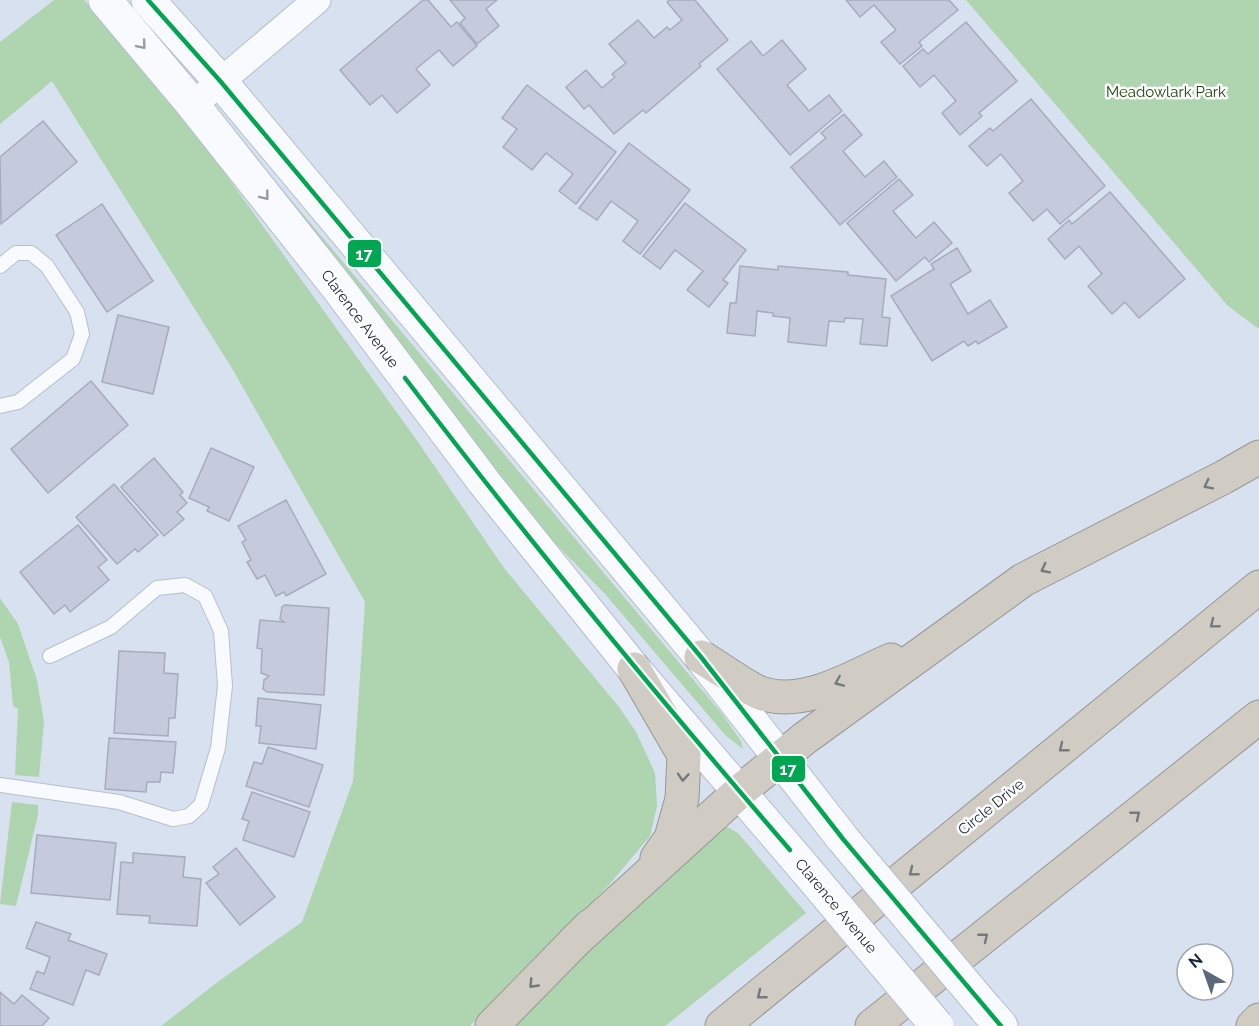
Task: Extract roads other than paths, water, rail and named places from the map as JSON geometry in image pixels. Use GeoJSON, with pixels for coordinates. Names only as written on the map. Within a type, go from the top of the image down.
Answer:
{"type":"FeatureCollection","features":[{"type":"Feature","properties":{"kind":"highway"},"geometry":{"type":"LineString","coordinates":[[573,942],[740,792],[806,738],[1023,580],[1259,457]]}},
{"type":"Feature","properties":{"kind":"highway","name":"Circle Drive"},"geometry":{"type":"LineString","coordinates":[[723,1026],[1259,587]]}},
{"type":"Feature","properties":{"kind":"highway"},"geometry":{"type":"LineString","coordinates":[[701,657],[760,692],[788,698],[811,694],[950,634]]}},
{"type":"Feature","properties":{"kind":"highway"},"geometry":{"type":"LineString","coordinates":[[492,1026],[573,942],[650,868],[670,838],[682,799],[684,755],[634,669]]}},
{"type":"Feature","properties":{"kind":"highway"},"geometry":{"type":"LineString","coordinates":[[872,1026],[1259,717]]}},
{"type":"Feature","properties":{"kind":"highway"},"geometry":{"type":"LineString","coordinates":[[1253,1026],[1259,1020]]}},
{"type":"Feature","properties":{"kind":"main road","name":"Clarence Avenue"},"geometry":{"type":"LineString","coordinates":[[105,0],[193,105],[338,288],[484,482],[634,669],[937,1026]]}},
{"type":"Feature","properties":{"kind":"main road"},"geometry":{"type":"LineString","coordinates":[[148,0],[220,82],[701,657],[843,839],[994,1018]]}},
{"type":"Feature","properties":{"kind":"street"},"geometry":{"type":"LineString","coordinates":[[193,105],[317,0]]}},
{"type":"Feature","properties":{"kind":"lane"},"geometry":{"type":"LineString","coordinates":[[0,266],[16,252],[31,253],[47,266],[77,312],[82,334],[73,358],[18,402],[0,406]]}},
{"type":"Feature","properties":{"kind":"lane"},"geometry":{"type":"LineString","coordinates":[[0,784],[119,802],[173,819],[189,816],[201,805],[218,748],[225,686],[221,631],[205,596],[185,585],[157,588],[111,627],[50,656]]}},
{"type":"Feature","properties":{"kind":"park label","name":"Meadowlark Park"},"geometry":{"type":"Point","coordinates":[1166,92]}}]}
